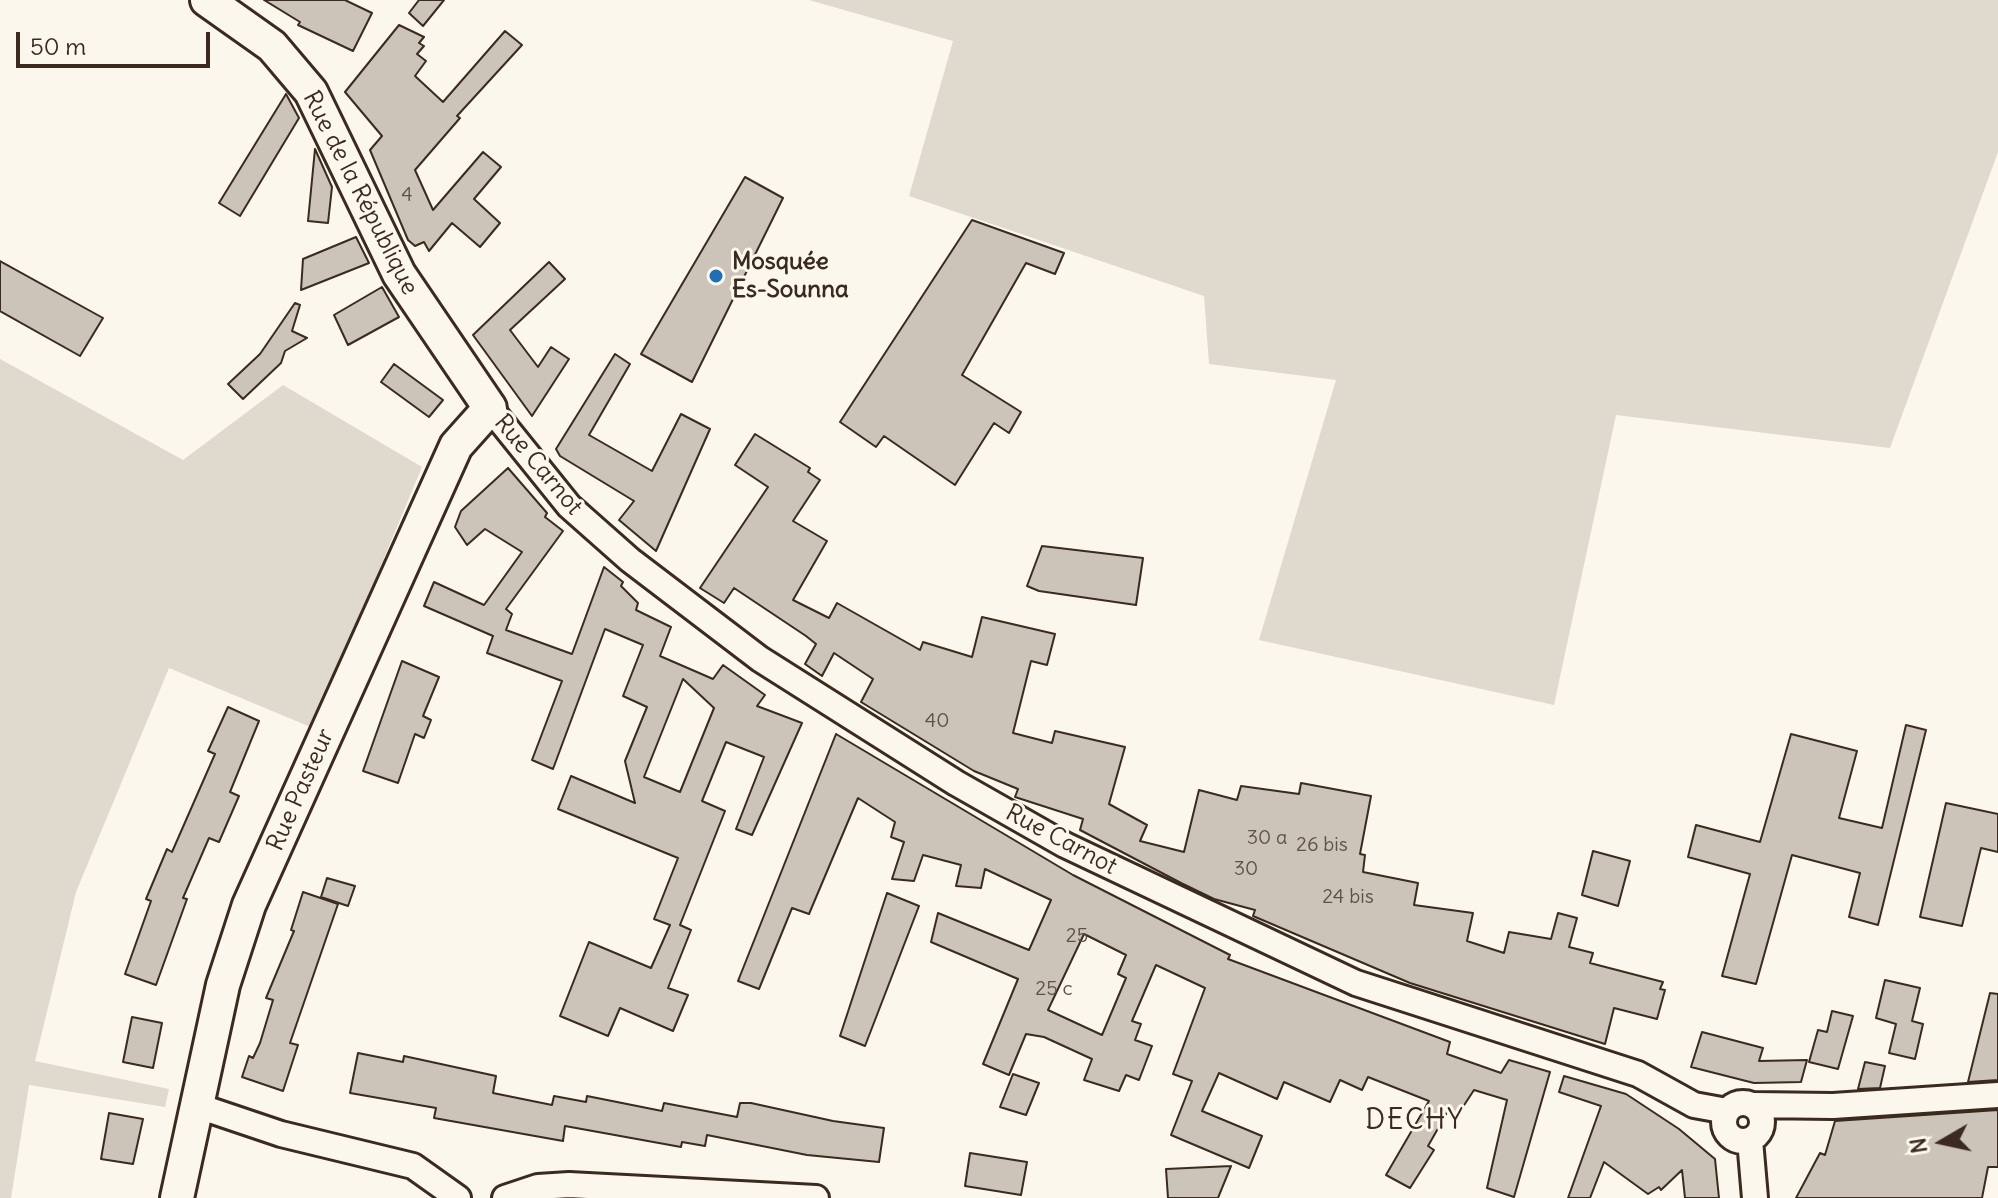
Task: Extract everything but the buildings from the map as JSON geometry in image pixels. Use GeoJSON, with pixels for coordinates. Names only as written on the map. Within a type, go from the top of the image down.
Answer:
{"type":"FeatureCollection","features":[{"type":"Feature","properties":{"kind":"street","name":"Rue de la République"},"geometry":{"type":"LineString","coordinates":[[207,0],[272,46],[311,92],[399,274],[490,408]]}},
{"type":"Feature","properties":{"kind":"street","name":"Rue Pasteur"},"geometry":{"type":"LineString","coordinates":[[177,1198],[223,985],[249,905],[456,446],[490,408]]}},
{"type":"Feature","properties":{"kind":"street","name":"Rue Carnot"},"geometry":{"type":"LineString","coordinates":[[490,408],[548,483],[584,521],[703,618],[794,681],[997,806],[1187,905],[1356,983],[1638,1074],[1694,1105],[1727,1111]]}},
{"type":"Feature","properties":{"kind":"street"},"geometry":{"type":"LineString","coordinates":[[1754,1105],[1763,1121],[1759,1133],[1750,1140],[1738,1140],[1728,1134],[1723,1123],[1727,1111],[1739,1102],[1833,1106],[1998,1095]]}},
{"type":"Feature","properties":{"kind":"street"},"geometry":{"type":"LineString","coordinates":[[195,1105],[281,1134],[413,1166],[458,1198]]}},
{"type":"Feature","properties":{"kind":"street"},"geometry":{"type":"LineString","coordinates":[[1750,1140],[1755,1198]]}},
{"type":"Feature","properties":{"kind":"street"},"geometry":{"type":"LineString","coordinates":[[505,1198],[538,1187],[569,1185],[816,1198]]}},
{"type":"Feature","properties":{"kind":"shaded area"},"geometry":{"type":"Polygon","coordinates":[[[809,0],[1998,0],[1998,152],[1890,448],[1616,415],[1554,705],[1259,640],[1336,380],[1209,364],[1204,296],[909,196],[953,41],[809,0]]]}},
{"type":"Feature","properties":{"kind":"shaded area"},"geometry":{"type":"Polygon","coordinates":[[[0,359],[183,460],[283,385],[422,467],[313,728],[169,668],[76,892],[35,1061],[169,1089],[165,1107],[29,1085],[11,1198],[0,1198],[0,359]]]}},
{"type":"Feature","properties":{"kind":"place","name":"Mosquée Es-Sounna"},"geometry":{"type":"Point","coordinates":[716,276]}},
{"type":"Feature","properties":{"kind":"district","name":"DECHY"},"geometry":{"type":"Point","coordinates":[1415,1121]}}]}
